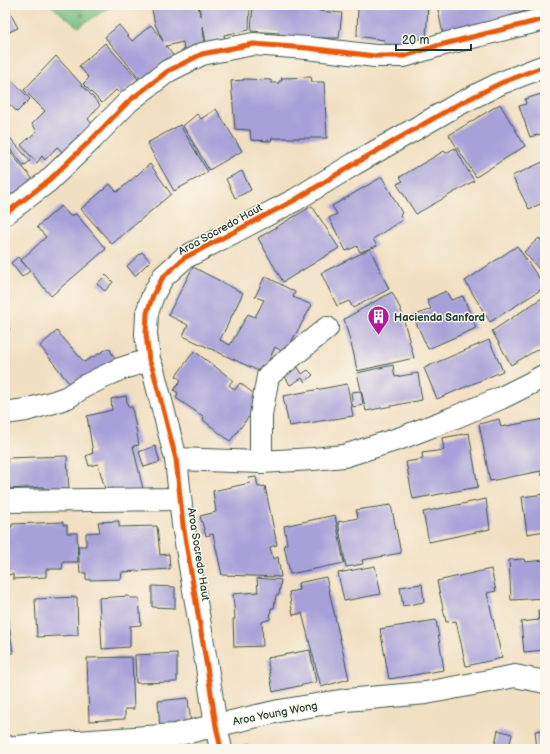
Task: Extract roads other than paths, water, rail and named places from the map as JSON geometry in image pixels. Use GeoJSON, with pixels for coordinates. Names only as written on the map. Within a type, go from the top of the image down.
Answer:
{"type":"FeatureCollection","features":[{"type":"Feature","properties":{"kind":"street"},"geometry":{"type":"LineString","coordinates":[[5,214],[46,182],[91,140],[129,101],[168,71],[202,54],[253,44],[307,48],[375,56],[404,56],[545,19]]}},
{"type":"Feature","properties":{"kind":"street","name":"Aroa Socredo Haut"},"geometry":{"type":"LineString","coordinates":[[221,749],[183,525],[176,460],[153,370],[149,360],[146,334],[147,313],[153,296],[163,277],[184,258],[295,200],[354,164],[457,105],[501,83],[545,66]]}},
{"type":"Feature","properties":{"kind":"street"},"geometry":{"type":"LineString","coordinates":[[261,462],[261,415],[268,376],[327,328]]}},
{"type":"Feature","properties":{"kind":"street"},"geometry":{"type":"LineString","coordinates":[[5,414],[26,410],[68,397],[83,387],[120,369],[149,360]]}},
{"type":"Feature","properties":{"kind":"street"},"geometry":{"type":"LineString","coordinates":[[176,460],[261,462],[344,456],[401,438],[453,418],[501,398],[545,375]]}},
{"type":"Feature","properties":{"kind":"street"},"geometry":{"type":"LineString","coordinates":[[5,501],[180,499]]}},
{"type":"Feature","properties":{"kind":"street","name":"Aroa Young Wong"},"geometry":{"type":"LineString","coordinates":[[5,748],[175,735],[279,711],[346,700],[426,693],[515,676],[545,682]]}},
{"type":"Feature","properties":{"kind":"place","name":"Hacienda Sanford"},"geometry":{"type":"Point","coordinates":[378,336]}}]}
